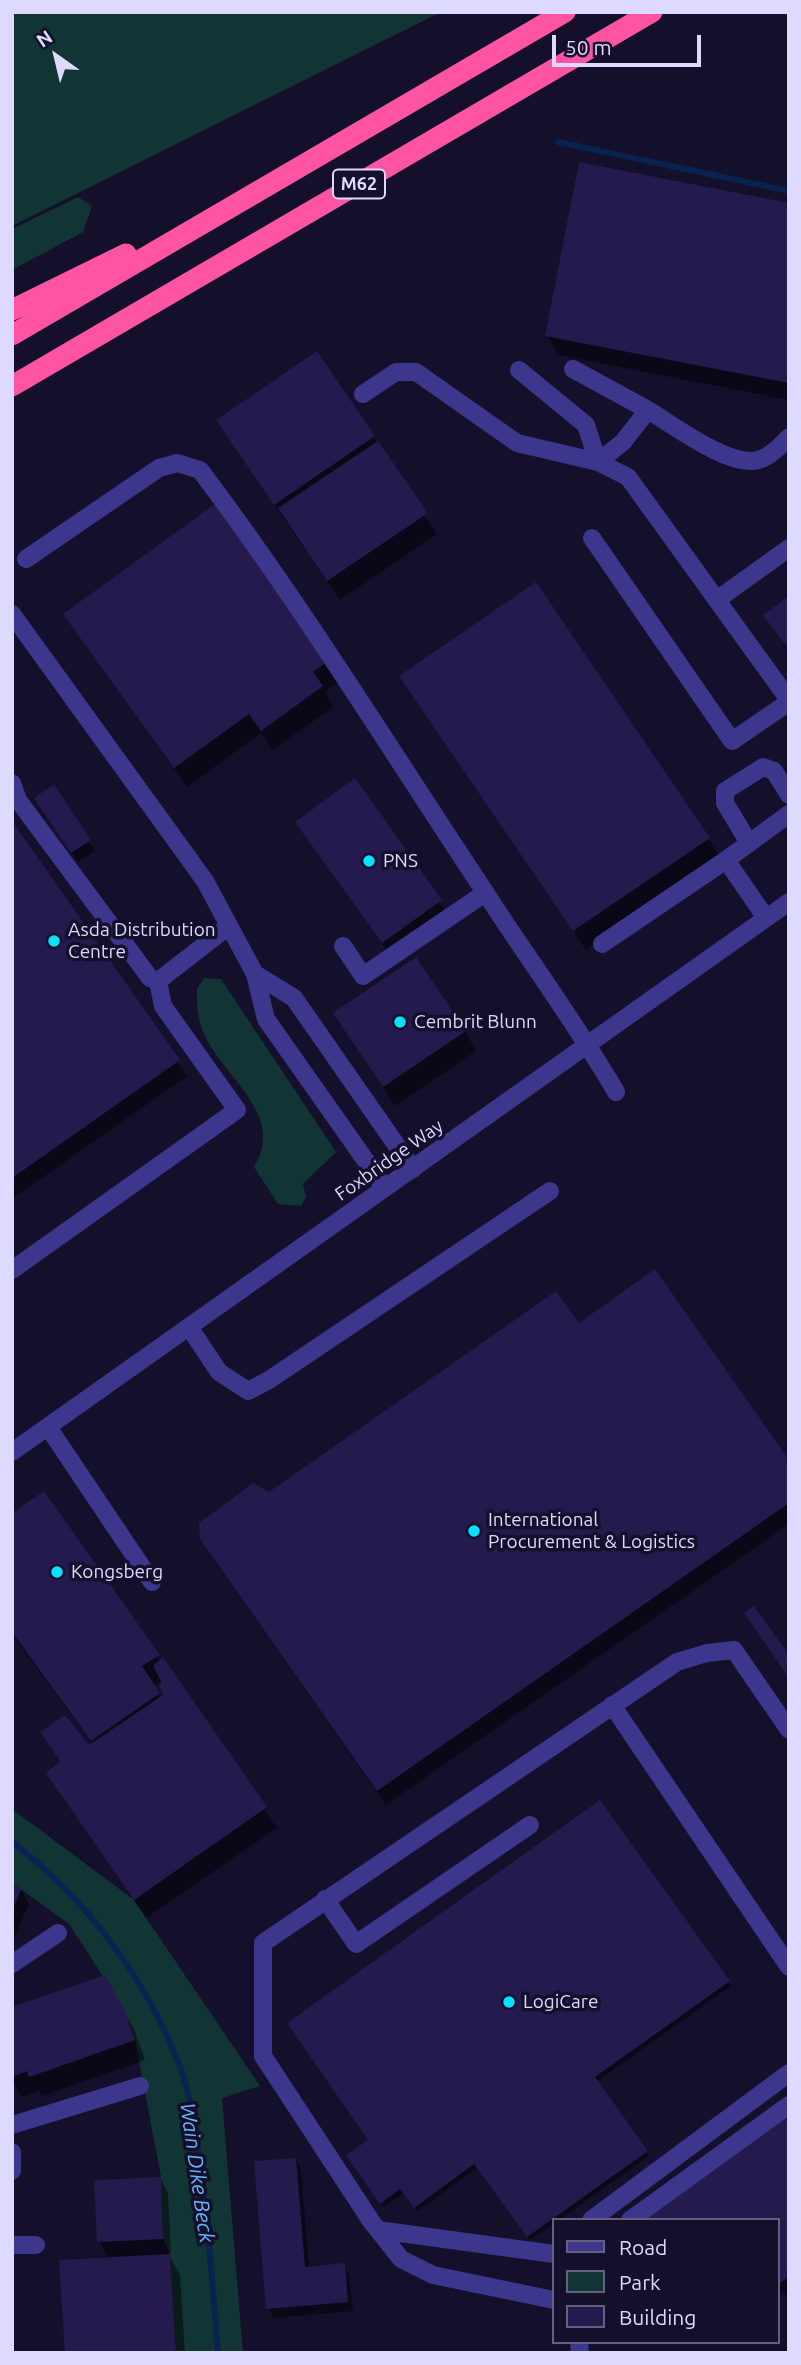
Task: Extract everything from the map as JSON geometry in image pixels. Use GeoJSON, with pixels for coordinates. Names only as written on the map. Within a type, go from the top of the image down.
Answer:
{"type":"FeatureCollection","features":[{"type":"Feature","properties":{"kind":"highway","name":"M62"},"geometry":{"type":"LineString","coordinates":[[12,335],[565,12]]}},
{"type":"Feature","properties":{"kind":"highway","name":"M62"},"geometry":{"type":"LineString","coordinates":[[12,387],[652,12]]}},
{"type":"Feature","properties":{"kind":"highway","name":"M62"},"geometry":{"type":"LineString","coordinates":[[12,310],[305,165]]}},
{"type":"Feature","properties":{"kind":"street"},"geometry":{"type":"LineString","coordinates":[[573,369],[715,450],[742,461],[766,457],[789,437]]}},
{"type":"Feature","properties":{"kind":"street"},"geometry":{"type":"LineString","coordinates":[[519,370],[586,425],[598,462]]}},
{"type":"Feature","properties":{"kind":"street"},"geometry":{"type":"LineString","coordinates":[[363,394],[396,372],[416,372],[517,443],[598,462],[628,477],[789,701],[732,741],[592,538]]}},
{"type":"Feature","properties":{"kind":"street"},"geometry":{"type":"LineString","coordinates":[[598,462],[623,442],[648,410]]}},
{"type":"Feature","properties":{"kind":"street"},"geometry":{"type":"LineString","coordinates":[[26,559],[159,468],[177,463],[200,470],[377,724],[485,893],[589,1045],[616,1092]]}},
{"type":"Feature","properties":{"kind":"street"},"geometry":{"type":"LineString","coordinates":[[718,599],[789,548]]}},
{"type":"Feature","properties":{"kind":"street"},"geometry":{"type":"LineString","coordinates":[[12,614],[205,881],[255,974],[266,1019],[385,1188]]}},
{"type":"Feature","properties":{"kind":"street"},"geometry":{"type":"LineString","coordinates":[[749,843],[725,803],[724,791],[762,767],[774,771],[789,794]]}},
{"type":"Feature","properties":{"kind":"street"},"geometry":{"type":"LineString","coordinates":[[12,783],[18,800],[143,972],[158,981],[163,1006],[237,1110],[12,1270]]}},
{"type":"Feature","properties":{"kind":"street"},"geometry":{"type":"LineString","coordinates":[[602,944],[789,814]]}},
{"type":"Feature","properties":{"kind":"street"},"geometry":{"type":"LineString","coordinates":[[726,860],[766,918]]}},
{"type":"Feature","properties":{"kind":"street"},"geometry":{"type":"LineString","coordinates":[[343,946],[363,976],[485,893]]}},
{"type":"Feature","properties":{"kind":"street","name":"Foxbridge Way"},"geometry":{"type":"LineString","coordinates":[[12,1451],[789,902]]}},
{"type":"Feature","properties":{"kind":"street"},"geometry":{"type":"LineString","coordinates":[[158,981],[229,926]]}},
{"type":"Feature","properties":{"kind":"street"},"geometry":{"type":"LineString","coordinates":[[255,974],[294,998],[413,1168]]}},
{"type":"Feature","properties":{"kind":"street"},"geometry":{"type":"LineString","coordinates":[[189,1327],[219,1372],[248,1391],[269,1380],[550,1191]]}},
{"type":"Feature","properties":{"kind":"street"},"geometry":{"type":"LineString","coordinates":[[48,1427],[152,1582]]}},
{"type":"Feature","properties":{"kind":"street"},"geometry":{"type":"LineString","coordinates":[[552,2300],[433,2275],[401,2259],[378,2230],[263,2056],[263,1943],[677,1662],[707,1653],[734,1650],[789,1730]]}},
{"type":"Feature","properties":{"kind":"street"},"geometry":{"type":"LineString","coordinates":[[611,1705],[789,1967]]}},
{"type":"Feature","properties":{"kind":"street"},"geometry":{"type":"LineString","coordinates":[[325,1899],[356,1944],[530,1825]]}},
{"type":"Feature","properties":{"kind":"street"},"geometry":{"type":"LineString","coordinates":[[12,1964],[58,1933]]}},
{"type":"Feature","properties":{"kind":"street"},"geometry":{"type":"LineString","coordinates":[[595,2218],[789,2073]]}},
{"type":"Feature","properties":{"kind":"street"},"geometry":{"type":"LineString","coordinates":[[12,2125],[140,2086]]}},
{"type":"Feature","properties":{"kind":"street"},"geometry":{"type":"LineString","coordinates":[[634,2218],[789,2105]]}},
{"type":"Feature","properties":{"kind":"street"},"geometry":{"type":"LineString","coordinates":[[12,2152],[12,2171]]}},
{"type":"Feature","properties":{"kind":"street"},"geometry":{"type":"LineString","coordinates":[[378,2230],[552,2254]]}},
{"type":"Feature","properties":{"kind":"street"},"geometry":{"type":"LineString","coordinates":[[12,2245],[36,2245]]}},
{"type":"Feature","properties":{"kind":"green space"},"geometry":{"type":"Polygon","coordinates":[[[12,12],[441,12],[12,226],[12,12]]]}},
{"type":"Feature","properties":{"kind":"green space"},"geometry":{"type":"Polygon","coordinates":[[[78,197],[92,206],[83,232],[12,270],[12,229],[78,197]]]}},
{"type":"Feature","properties":{"kind":"green space"},"geometry":{"type":"Polygon","coordinates":[[[204,978],[221,979],[336,1152],[303,1184],[306,1197],[301,1206],[278,1204],[254,1167],[262,1147],[262,1129],[246,1094],[220,1060],[201,1026],[197,989],[204,978]]]}},
{"type":"Feature","properties":{"kind":"green space"},"geometry":{"type":"Polygon","coordinates":[[[12,1809],[134,1900],[260,2086],[222,2098],[243,2353],[176,2353],[170,2254],[163,2239],[161,2177],[135,2040],[123,2007],[69,1924],[12,1883],[12,1809]]]}},
{"type":"Feature","properties":{"kind":"building"},"geometry":{"type":"Polygon","coordinates":[[[579,162],[789,203],[789,383],[545,336],[579,162]]]}},
{"type":"Feature","properties":{"kind":"building"},"geometry":{"type":"Polygon","coordinates":[[[317,351],[375,436],[274,505],[216,420],[317,351]]]}},
{"type":"Feature","properties":{"kind":"building"},"geometry":{"type":"Polygon","coordinates":[[[378,441],[428,513],[327,581],[278,508],[378,441]]]}},
{"type":"Feature","properties":{"kind":"building"},"geometry":{"type":"Polygon","coordinates":[[[215,504],[328,661],[313,672],[323,686],[261,731],[249,714],[174,768],[63,614],[215,504]]]}},
{"type":"Feature","properties":{"kind":"building"},"geometry":{"type":"Polygon","coordinates":[[[536,582],[710,838],[573,931],[399,676],[536,582]]]}},
{"type":"Feature","properties":{"kind":"building"},"geometry":{"type":"Polygon","coordinates":[[[789,596],[789,650],[763,615],[789,596]]]}},
{"type":"Feature","properties":{"kind":"building","name":"PNS"},"geometry":{"type":"Polygon","coordinates":[[[355,778],[442,900],[382,943],[295,822],[355,778]]]}},
{"type":"Feature","properties":{"kind":"building"},"geometry":{"type":"Polygon","coordinates":[[[54,784],[91,840],[71,853],[34,798],[54,784]]]}},
{"type":"Feature","properties":{"kind":"building","name":"Asda Distribution Centre"},"geometry":{"type":"Polygon","coordinates":[[[12,821],[180,1060],[12,1178],[12,821]]]}},
{"type":"Feature","properties":{"kind":"building","name":"Cembrit Blunn"},"geometry":{"type":"Polygon","coordinates":[[[416,957],[466,1031],[383,1087],[333,1013],[416,957]]]}},
{"type":"Feature","properties":{"kind":"building","name":"International Procurement & Logistics"},"geometry":{"type":"Polygon","coordinates":[[[655,1269],[789,1460],[789,1503],[377,1791],[200,1539],[199,1523],[253,1483],[269,1492],[556,1291],[579,1323],[655,1269]]]}},
{"type":"Feature","properties":{"kind":"building","name":"Kongsberg"},"geometry":{"type":"Polygon","coordinates":[[[44,1491],[160,1655],[142,1666],[160,1693],[91,1741],[12,1632],[12,1513],[44,1491]]]}},
{"type":"Feature","properties":{"kind":"building"},"geometry":{"type":"Polygon","coordinates":[[[754,1606],[789,1655],[789,1678],[744,1613],[754,1606]]]}},
{"type":"Feature","properties":{"kind":"building"},"geometry":{"type":"Polygon","coordinates":[[[163,1657],[267,1807],[134,1900],[46,1773],[60,1761],[40,1732],[65,1715],[89,1745],[163,1695],[159,1686],[162,1683],[153,1666],[163,1657]]]}},
{"type":"Feature","properties":{"kind":"building","name":"LogiCare"},"geometry":{"type":"Polygon","coordinates":[[[600,1800],[730,1981],[595,2077],[648,2151],[527,2237],[474,2164],[414,2208],[400,2189],[380,2204],[346,2155],[368,2140],[287,2023],[600,1800]]]}},
{"type":"Feature","properties":{"kind":"building"},"geometry":{"type":"Polygon","coordinates":[[[12,1883],[22,1888],[12,1910],[12,1883]]]}},
{"type":"Feature","properties":{"kind":"building"},"geometry":{"type":"Polygon","coordinates":[[[105,1975],[123,2007],[135,2040],[29,2077],[27,2071],[12,2077],[12,2007],[105,1975]]]}},
{"type":"Feature","properties":{"kind":"building"},"geometry":{"type":"Polygon","coordinates":[[[789,2116],[789,2277],[780,2283],[780,2218],[644,2218],[789,2116]]]}},
{"type":"Feature","properties":{"kind":"building"},"geometry":{"type":"Polygon","coordinates":[[[296,2158],[305,2267],[345,2263],[348,2302],[266,2309],[254,2161],[296,2158]]]}},
{"type":"Feature","properties":{"kind":"building"},"geometry":{"type":"Polygon","coordinates":[[[161,2177],[163,2239],[97,2242],[94,2180],[161,2177]]]}},
{"type":"Feature","properties":{"kind":"building"},"geometry":{"type":"Polygon","coordinates":[[[170,2254],[176,2353],[65,2353],[59,2260],[170,2254]]]}},
{"type":"Feature","properties":{"kind":"waterway"},"geometry":{"type":"LineString","coordinates":[[558,142],[789,191]]}},
{"type":"Feature","properties":{"kind":"waterway","name":"Wain Dike Beck"},"geometry":{"type":"LineString","coordinates":[[12,1842],[64,1887],[109,1939],[147,1997],[177,2059],[189,2099],[197,2141],[218,2353]]}},
{"type":"Feature","properties":{"kind":"place","name":"PNS"},"geometry":{"type":"Point","coordinates":[369,861]}},
{"type":"Feature","properties":{"kind":"place","name":"Asda Distribution Centre"},"geometry":{"type":"Point","coordinates":[54,941]}},
{"type":"Feature","properties":{"kind":"place","name":"Cembrit Blunn"},"geometry":{"type":"Point","coordinates":[400,1022]}},
{"type":"Feature","properties":{"kind":"place","name":"International Procurement & Logistics"},"geometry":{"type":"Point","coordinates":[474,1531]}},
{"type":"Feature","properties":{"kind":"place","name":"Kongsberg"},"geometry":{"type":"Point","coordinates":[57,1572]}},
{"type":"Feature","properties":{"kind":"place","name":"LogiCare"},"geometry":{"type":"Point","coordinates":[509,2002]}}]}
